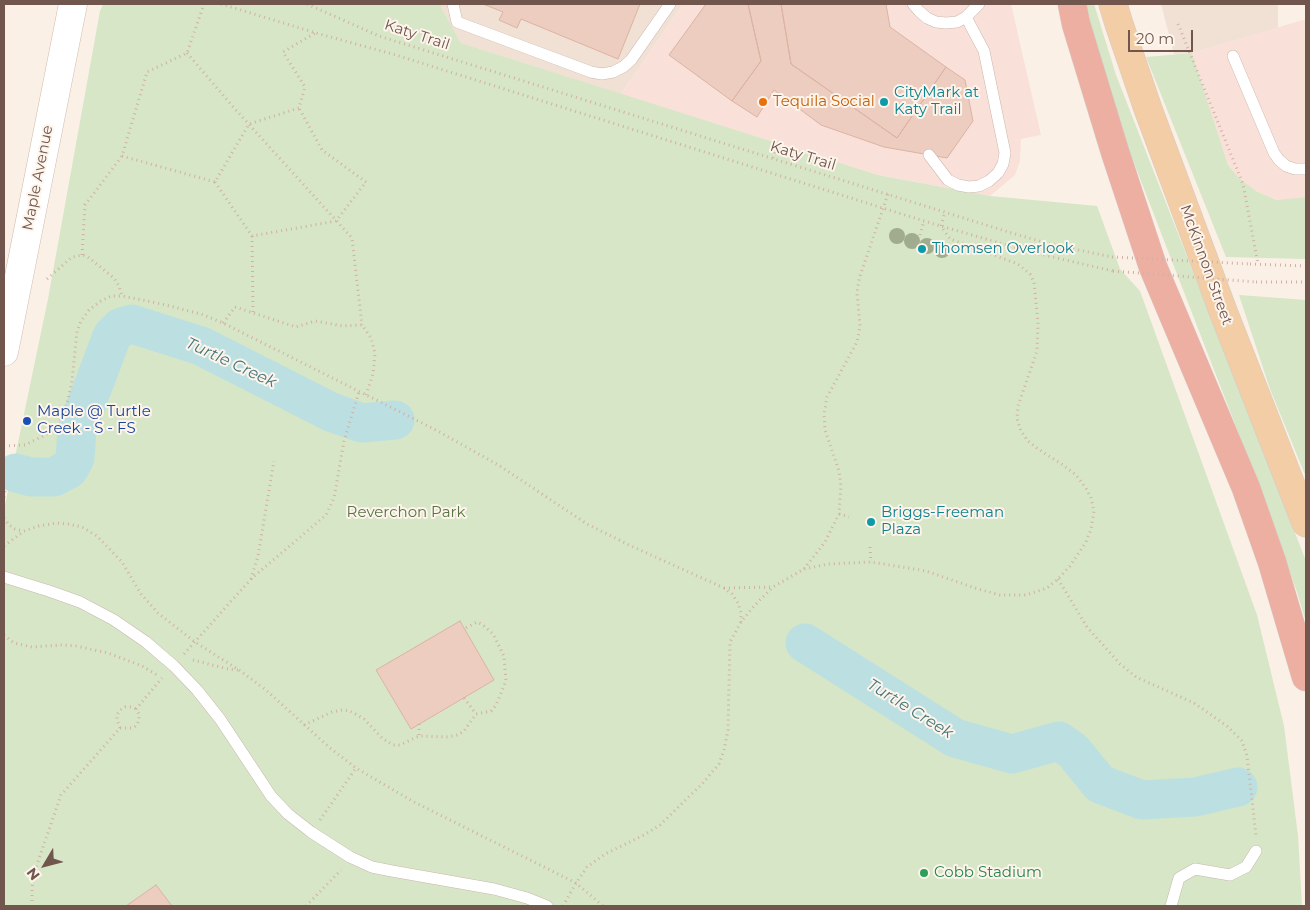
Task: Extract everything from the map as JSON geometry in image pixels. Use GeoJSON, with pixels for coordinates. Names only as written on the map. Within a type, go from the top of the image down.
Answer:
{"type":"FeatureCollection","features":[{"type":"Feature","properties":{"kind":"highway"},"geometry":{"type":"LineString","coordinates":[[1072,4],[1076,24],[1112,142],[1153,267],[1246,488],[1272,562],[1306,677]]}},
{"type":"Feature","properties":{"kind":"main road","name":"Maple Avenue"},"geometry":{"type":"LineString","coordinates":[[6,340],[73,4]]}},
{"type":"Feature","properties":{"kind":"main road","name":"McKinnon Street"},"geometry":{"type":"LineString","coordinates":[[1113,4],[1148,109],[1223,311],[1306,523]]}},
{"type":"Feature","properties":{"kind":"lane"},"geometry":{"type":"LineString","coordinates":[[453,4],[457,22],[591,72],[602,74],[613,72],[631,60],[670,4]]}},
{"type":"Feature","properties":{"kind":"lane"},"geometry":{"type":"LineString","coordinates":[[913,4],[919,12],[936,22],[957,22],[973,12],[979,4]]}},
{"type":"Feature","properties":{"kind":"lane"},"geometry":{"type":"LineString","coordinates":[[929,155],[948,180],[958,185],[969,187],[980,186],[989,181],[998,173],[1003,164],[1005,153],[984,51],[966,17]]}},
{"type":"Feature","properties":{"kind":"lane"},"geometry":{"type":"LineString","coordinates":[[1232,56],[1279,160],[1286,166],[1295,169],[1306,169]]}},
{"type":"Feature","properties":{"kind":"lane"},"geometry":{"type":"LineString","coordinates":[[4,577],[80,602],[114,620],[146,642],[174,666],[197,690],[220,719],[271,796],[288,814],[311,832],[350,857],[372,867],[494,889],[527,898],[547,906]]}},
{"type":"Feature","properties":{"kind":"lane"},"geometry":{"type":"LineString","coordinates":[[1171,906],[1180,878],[1195,869],[1230,875],[1246,867],[1256,850]]}},
{"type":"Feature","properties":{"kind":"path"},"geometry":{"type":"LineString","coordinates":[[82,255],[85,205],[122,156],[147,72],[187,53],[204,4]]}},
{"type":"Feature","properties":{"kind":"path"},"geometry":{"type":"LineString","coordinates":[[221,4],[406,58],[883,209],[1027,252],[1113,271],[1256,282],[1306,282]]}},
{"type":"Feature","properties":{"kind":"path","name":"Katy Trail"},"geometry":{"type":"LineString","coordinates":[[307,4],[321,8],[379,36],[1050,244],[1112,257],[1306,266]]}},
{"type":"Feature","properties":{"kind":"path"},"geometry":{"type":"LineString","coordinates":[[1178,24],[1243,184],[1258,264]]}},
{"type":"Feature","properties":{"kind":"path"},"geometry":{"type":"LineString","coordinates":[[252,236],[336,220],[366,182],[322,150],[299,108],[305,86],[283,52],[316,33]]}},
{"type":"Feature","properties":{"kind":"path"},"geometry":{"type":"LineString","coordinates":[[187,53],[352,238],[362,325],[370,338],[375,353],[373,374],[366,395]]}},
{"type":"Feature","properties":{"kind":"path"},"geometry":{"type":"LineString","coordinates":[[215,182],[249,124],[299,108]]}},
{"type":"Feature","properties":{"kind":"path"},"geometry":{"type":"LineString","coordinates":[[773,158],[778,139]]}},
{"type":"Feature","properties":{"kind":"path"},"geometry":{"type":"LineString","coordinates":[[122,156],[215,182],[252,236],[254,313]]}},
{"type":"Feature","properties":{"kind":"path"},"geometry":{"type":"LineString","coordinates":[[804,569],[825,542],[839,514],[841,486],[839,471],[825,430],[824,414],[827,397],[858,342],[860,326],[857,293],[859,279],[888,194]]}},
{"type":"Feature","properties":{"kind":"path"},"geometry":{"type":"LineString","coordinates":[[941,226],[945,212]]}},
{"type":"Feature","properties":{"kind":"path"},"geometry":{"type":"LineString","coordinates":[[920,235],[924,221]]}},
{"type":"Feature","properties":{"kind":"path"},"geometry":{"type":"LineString","coordinates":[[563,906],[588,867],[596,860],[660,825],[702,784],[719,764],[728,730],[730,642],[741,622],[754,606],[774,587],[804,569],[828,564],[871,562],[926,571],[1000,595],[1026,595],[1047,588],[1058,579],[1070,566],[1086,542],[1091,529],[1094,511],[1089,493],[1076,475],[1028,441],[1021,431],[1017,419],[1018,406],[1037,351],[1038,323],[1034,282],[1030,274],[1018,264],[950,239],[941,226]]}},
{"type":"Feature","properties":{"kind":"path"},"geometry":{"type":"LineString","coordinates":[[47,279],[72,257],[82,255],[88,257],[114,278],[122,296]]}},
{"type":"Feature","properties":{"kind":"path"},"geometry":{"type":"LineString","coordinates":[[4,446],[25,445],[51,432],[58,425],[63,415],[72,381],[77,331],[89,310],[101,301],[111,296],[122,296],[201,314],[223,323],[436,430],[500,466],[587,524],[724,588],[732,594],[738,603],[741,622]]}},
{"type":"Feature","properties":{"kind":"path"},"geometry":{"type":"LineString","coordinates":[[223,323],[235,307],[296,326],[315,321],[343,326],[362,325]]}},
{"type":"Feature","properties":{"kind":"path"},"geometry":{"type":"LineString","coordinates":[[182,658],[251,579],[326,515],[334,498],[344,442],[359,392]]}},
{"type":"Feature","properties":{"kind":"path"},"geometry":{"type":"LineString","coordinates":[[251,579],[258,556],[274,461]]}},
{"type":"Feature","properties":{"kind":"path"},"geometry":{"type":"LineString","coordinates":[[4,497],[5,490]]}},
{"type":"Feature","properties":{"kind":"path"},"geometry":{"type":"LineString","coordinates":[[839,514],[849,517]]}},
{"type":"Feature","properties":{"kind":"path"},"geometry":{"type":"LineString","coordinates":[[4,518],[15,529],[24,531]]}},
{"type":"Feature","properties":{"kind":"path"},"geometry":{"type":"LineString","coordinates":[[4,546],[24,531],[56,523],[82,527],[97,536],[122,562],[149,604],[195,642],[266,690],[330,748],[356,768],[414,802],[576,883],[603,906]]}},
{"type":"Feature","properties":{"kind":"path"},"geometry":{"type":"LineString","coordinates":[[870,547],[871,562]]}},
{"type":"Feature","properties":{"kind":"path"},"geometry":{"type":"LineString","coordinates":[[1058,579],[1087,627],[1120,664],[1136,677],[1194,703],[1227,726],[1242,740],[1247,756],[1254,808],[1256,850]]}},
{"type":"Feature","properties":{"kind":"path"},"geometry":{"type":"LineString","coordinates":[[724,588],[774,587]]}},
{"type":"Feature","properties":{"kind":"path"},"geometry":{"type":"LineString","coordinates":[[304,724],[332,712],[342,710],[350,711],[364,718],[388,743],[400,745],[419,736],[448,737],[458,735],[469,725],[476,714],[491,711],[496,705],[506,681],[504,656],[500,645],[488,628],[477,622],[464,629]]}},
{"type":"Feature","properties":{"kind":"path"},"geometry":{"type":"LineString","coordinates":[[4,635],[14,643],[32,647],[76,646],[108,654],[142,666],[162,678],[136,709]]}},
{"type":"Feature","properties":{"kind":"path"},"geometry":{"type":"LineString","coordinates":[[191,660],[228,670],[239,670]]}},
{"type":"Feature","properties":{"kind":"path"},"geometry":{"type":"LineString","coordinates":[[464,698],[476,714]]}},
{"type":"Feature","properties":{"kind":"path"},"geometry":{"type":"LineString","coordinates":[[32,906],[35,870],[62,795],[120,728],[133,728],[137,725],[139,714],[132,706],[120,710],[117,720],[120,728]]}},
{"type":"Feature","properties":{"kind":"path"},"geometry":{"type":"LineString","coordinates":[[418,724],[419,736]]}},
{"type":"Feature","properties":{"kind":"path"},"geometry":{"type":"LineString","coordinates":[[311,832],[356,768]]}},
{"type":"Feature","properties":{"kind":"path"},"geometry":{"type":"LineString","coordinates":[[306,906],[350,857]]}},
{"type":"Feature","properties":{"kind":"shaded area"},"geometry":{"type":"Polygon","coordinates":[[[442,4],[683,4],[621,94],[461,43],[441,7],[442,4]]]}},
{"type":"Feature","properties":{"kind":"shaded area"},"geometry":{"type":"Polygon","coordinates":[[[683,4],[1011,4],[1041,135],[1021,139],[1020,161],[1015,175],[990,196],[878,175],[621,94],[683,4]]]}},
{"type":"Feature","properties":{"kind":"shaded area"},"geometry":{"type":"Polygon","coordinates":[[[1161,4],[1278,4],[1278,28],[1192,53],[1174,54],[1161,4]]]}},
{"type":"Feature","properties":{"kind":"shaded area"},"geometry":{"type":"Polygon","coordinates":[[[1306,19],[1306,197],[1276,200],[1256,191],[1239,178],[1228,165],[1192,53],[1306,19]]]}},
{"type":"Feature","properties":{"kind":"green space","name":"Reverchon Park"},"geometry":{"type":"Polygon","coordinates":[[[103,4],[442,4],[441,7],[461,43],[878,175],[990,196],[1097,206],[1120,269],[1140,291],[1257,615],[1284,726],[1298,836],[1302,906],[4,906],[4,510],[48,299],[100,11],[103,4]]]}},
{"type":"Feature","properties":{"kind":"green space"},"geometry":{"type":"Polygon","coordinates":[[[1084,4],[1094,4],[1116,75],[1306,561],[1306,622],[1264,499],[1122,132],[1084,4]]]}},
{"type":"Feature","properties":{"kind":"green space"},"geometry":{"type":"Polygon","coordinates":[[[1192,53],[1228,165],[1239,178],[1256,191],[1276,200],[1306,197],[1306,259],[1226,257],[1146,57],[1192,53]]]}},
{"type":"Feature","properties":{"kind":"green space"},"geometry":{"type":"Polygon","coordinates":[[[1239,295],[1306,300],[1306,477],[1270,389],[1239,295]]]}},
{"type":"Feature","properties":{"kind":"building"},"geometry":{"type":"Polygon","coordinates":[[[483,4],[640,4],[618,59],[521,19],[517,28],[499,20],[503,12],[483,4]]]}},
{"type":"Feature","properties":{"kind":"building"},"geometry":{"type":"Polygon","coordinates":[[[706,4],[748,4],[761,61],[732,101],[669,55],[706,4]]]}},
{"type":"Feature","properties":{"kind":"building"},"geometry":{"type":"Polygon","coordinates":[[[748,4],[781,4],[791,64],[897,138],[946,67],[965,80],[973,121],[947,158],[884,147],[821,125],[774,90],[757,117],[732,101],[761,61],[748,4]]]}},
{"type":"Feature","properties":{"kind":"building","name":"CityMark at Katy Trail"},"geometry":{"type":"Polygon","coordinates":[[[781,4],[886,4],[890,27],[946,67],[897,138],[791,64],[781,4]]]}},
{"type":"Feature","properties":{"kind":"building"},"geometry":{"type":"Polygon","coordinates":[[[460,621],[494,680],[411,729],[376,670],[460,621]]]}},
{"type":"Feature","properties":{"kind":"building"},"geometry":{"type":"Polygon","coordinates":[[[156,885],[172,906],[126,906],[156,885]]]}},
{"type":"Feature","properties":{"kind":"waterway","name":"Turtle Creek"},"geometry":{"type":"LineString","coordinates":[[16,473],[31,477],[54,477],[69,469],[75,458],[77,429],[112,336],[121,327],[132,324],[201,346],[331,412],[362,423],[395,420]]}},
{"type":"Feature","properties":{"kind":"waterway","name":"Turtle Creek"},"geometry":{"type":"LineString","coordinates":[[805,643],[955,738],[1012,754],[1059,741],[1073,751],[1100,784],[1142,800],[1195,797],[1238,787]]}},
{"type":"Feature","properties":{"kind":"place","name":"Tequila Social"},"geometry":{"type":"Point","coordinates":[763,102]}},
{"type":"Feature","properties":{"kind":"place","name":"CityMark at Katy Trail"},"geometry":{"type":"Point","coordinates":[884,102]}},
{"type":"Feature","properties":{"kind":"place","name":"Thomsen Overlook"},"geometry":{"type":"Point","coordinates":[922,249]}},
{"type":"Feature","properties":{"kind":"place","name":"Maple @ Turtle Creek - S - FS"},"geometry":{"type":"Point","coordinates":[27,421]}},
{"type":"Feature","properties":{"kind":"place","name":"Briggs-Freeman Plaza"},"geometry":{"type":"Point","coordinates":[871,522]}},
{"type":"Feature","properties":{"kind":"place","name":"Cobb Stadium"},"geometry":{"type":"Point","coordinates":[924,873]}}]}
